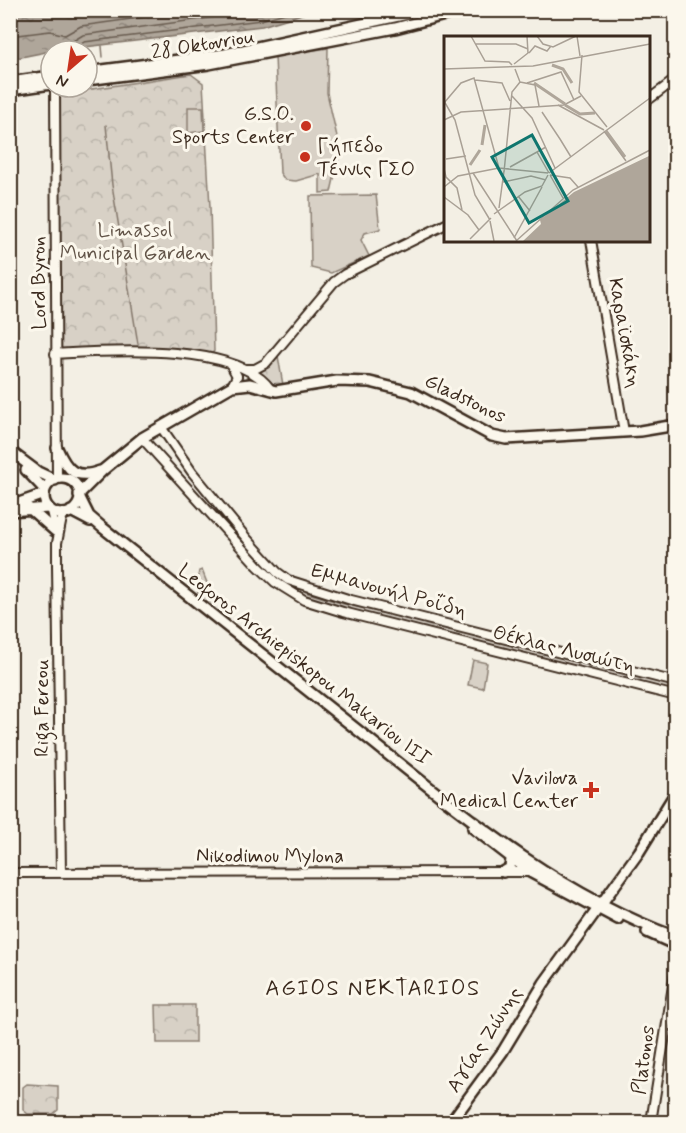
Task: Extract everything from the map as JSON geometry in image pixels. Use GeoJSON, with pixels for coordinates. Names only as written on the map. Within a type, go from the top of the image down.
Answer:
{"type":"FeatureCollection","features":[{"type":"Feature","properties":{"kind":"main road","name":"28 Oktovriou"},"geometry":{"type":"LineString","coordinates":[[99,70],[225,54],[426,10]]}},
{"type":"Feature","properties":{"kind":"main road","name":"28 Oktovriou"},"geometry":{"type":"LineString","coordinates":[[99,78],[209,64],[403,27],[464,10]]}},
{"type":"Feature","properties":{"kind":"main road"},"geometry":{"type":"LineString","coordinates":[[10,82],[39,78]]}},
{"type":"Feature","properties":{"kind":"main road"},"geometry":{"type":"LineString","coordinates":[[10,90],[39,86]]}},
{"type":"Feature","properties":{"kind":"main road","name":"Gladstonos"},"geometry":{"type":"LineString","coordinates":[[232,386],[250,384],[273,390],[337,381],[370,382],[399,388],[498,438],[624,432],[675,425]]}},
{"type":"Feature","properties":{"kind":"main road"},"geometry":{"type":"LineString","coordinates":[[79,495],[103,470],[142,438],[232,386]]}},
{"type":"Feature","properties":{"kind":"main road"},"geometry":{"type":"LineString","coordinates":[[57,448],[62,460],[74,472],[88,476],[103,470]]}},
{"type":"Feature","properties":{"kind":"main road"},"geometry":{"type":"LineString","coordinates":[[10,451],[38,472],[56,480],[69,480],[78,488],[79,495],[77,504],[67,512],[29,508],[10,511]]}},
{"type":"Feature","properties":{"kind":"main road"},"geometry":{"type":"LineString","coordinates":[[10,458],[36,479],[45,492],[50,509]]}},
{"type":"Feature","properties":{"kind":"main road"},"geometry":{"type":"LineString","coordinates":[[10,505],[45,492],[56,480]]}},
{"type":"Feature","properties":{"kind":"main road","name":"Leoforos Archiepiskopou Makariou III"},"geometry":{"type":"LineString","coordinates":[[79,495],[89,516],[103,528],[448,802],[531,863],[598,906]]}},
{"type":"Feature","properties":{"kind":"main road"},"geometry":{"type":"LineString","coordinates":[[29,508],[55,531]]}},
{"type":"Feature","properties":{"kind":"main road","name":"Leoforos Archiepiskopou Makariou III"},"geometry":{"type":"LineString","coordinates":[[67,512],[85,517],[511,859],[530,872],[675,943]]}},
{"type":"Feature","properties":{"kind":"main road","name":"Αγίας Ζώνης"},"geometry":{"type":"LineString","coordinates":[[451,1122],[503,1051],[549,978],[553,966],[644,843],[675,792]]}},
{"type":"Feature","properties":{"kind":"main road"},"geometry":{"type":"LineString","coordinates":[[503,872],[510,868],[511,859]]}},
{"type":"Feature","properties":{"kind":"street"},"geometry":{"type":"LineString","coordinates":[[650,98],[675,79]]}},
{"type":"Feature","properties":{"kind":"street","name":"Lord Byron"},"geometry":{"type":"LineString","coordinates":[[55,99],[56,480]]}},
{"type":"Feature","properties":{"kind":"street"},"geometry":{"type":"LineString","coordinates":[[55,354],[151,351],[190,355],[245,369],[255,369],[266,363],[334,282],[345,274],[444,225]]}},
{"type":"Feature","properties":{"kind":"street","name":"Καραϊσκάκη"},"geometry":{"type":"LineString","coordinates":[[591,242],[624,432]]}},
{"type":"Feature","properties":{"kind":"street"},"geometry":{"type":"LineString","coordinates":[[56,373],[66,354]]}},
{"type":"Feature","properties":{"kind":"street"},"geometry":{"type":"LineString","coordinates":[[231,365],[237,376],[232,386]]}},
{"type":"Feature","properties":{"kind":"street"},"geometry":{"type":"LineString","coordinates":[[245,369],[273,390]]}},
{"type":"Feature","properties":{"kind":"street","name":"Εμμανουήλ Ροΐδη"},"geometry":{"type":"LineString","coordinates":[[161,428],[192,471],[278,579],[351,600],[675,682]]}},
{"type":"Feature","properties":{"kind":"street"},"geometry":{"type":"LineString","coordinates":[[142,438],[216,521],[278,579]]}},
{"type":"Feature","properties":{"kind":"street","name":"Riga Fereou"},"geometry":{"type":"LineString","coordinates":[[50,509],[57,543],[61,873]]}},
{"type":"Feature","properties":{"kind":"street","name":"Riga Fereou"},"geometry":{"type":"LineString","coordinates":[[57,543],[67,512]]}},
{"type":"Feature","properties":{"kind":"street","name":"Θέκλας Λυσιώτη"},"geometry":{"type":"LineString","coordinates":[[278,579],[304,600],[343,612],[675,696]]}},
{"type":"Feature","properties":{"kind":"street","name":"Nikodimou Mylona"},"geometry":{"type":"LineString","coordinates":[[10,873],[530,872]]}},
{"type":"Feature","properties":{"kind":"street","name":"Platonos"},"geometry":{"type":"LineString","coordinates":[[651,1122],[675,967]]}},
{"type":"Feature","properties":{"kind":"green space","name":"G.S.O. Sports Center"},"geometry":{"type":"Polygon","coordinates":[[[328,48],[327,93],[338,141],[338,161],[331,192],[320,193],[320,174],[296,181],[285,180],[280,173],[275,56],[328,48]]]}},
{"type":"Feature","properties":{"kind":"green space","name":"Limassol Municipal Garden"},"geometry":{"type":"Polygon","coordinates":[[[191,74],[203,83],[210,207],[214,351],[212,354],[135,347],[59,351],[61,302],[59,99],[99,99],[99,88],[191,74]]]}},
{"type":"Feature","properties":{"kind":"green space"},"geometry":{"type":"Polygon","coordinates":[[[188,107],[203,107],[204,131],[188,133],[188,107]]]}},
{"type":"Feature","properties":{"kind":"green space"},"geometry":{"type":"Polygon","coordinates":[[[376,195],[380,229],[365,233],[361,240],[369,256],[331,273],[311,268],[310,196],[376,195]]]}},
{"type":"Feature","properties":{"kind":"green space"},"geometry":{"type":"Polygon","coordinates":[[[278,356],[283,385],[275,385],[257,371],[278,356]]]}},
{"type":"Feature","properties":{"kind":"green space"},"geometry":{"type":"Polygon","coordinates":[[[202,570],[214,601],[210,607],[198,591],[199,571],[202,570]]]}},
{"type":"Feature","properties":{"kind":"green space"},"geometry":{"type":"Polygon","coordinates":[[[282,579],[308,593],[344,604],[572,658],[577,661],[577,666],[325,605],[282,583],[282,579]]]}},
{"type":"Feature","properties":{"kind":"green space"},"geometry":{"type":"Polygon","coordinates":[[[473,660],[487,663],[483,688],[468,685],[473,660]]]}},
{"type":"Feature","properties":{"kind":"green space"},"geometry":{"type":"Polygon","coordinates":[[[592,663],[669,683],[675,687],[675,694],[588,670],[588,665],[592,663]]]}},
{"type":"Feature","properties":{"kind":"green space"},"geometry":{"type":"Polygon","coordinates":[[[156,1005],[195,1005],[195,1043],[157,1043],[156,1005]]]}},
{"type":"Feature","properties":{"kind":"green space"},"geometry":{"type":"Polygon","coordinates":[[[27,1084],[58,1086],[58,1110],[53,1114],[28,1114],[23,1110],[23,1087],[27,1084]]]}},
{"type":"Feature","properties":{"kind":"water"},"geometry":{"type":"Polygon","coordinates":[[[11,10],[312,11],[262,26],[99,45],[99,39],[39,39],[39,53],[11,59],[11,10]]]}},
{"type":"Feature","properties":{"kind":"waterway"},"geometry":{"type":"LineString","coordinates":[[102,46],[103,57]]}},
{"type":"Feature","properties":{"kind":"waterway"},"geometry":{"type":"LineString","coordinates":[[106,125],[112,185],[138,344]]}},
{"type":"Feature","properties":{"kind":"place","name":"G.S.O. Sports Center"},"geometry":{"type":"Point","coordinates":[306,126]}},
{"type":"Feature","properties":{"kind":"place","name":"Γήπεδο Τέννις ΓΣΟ"},"geometry":{"type":"Point","coordinates":[305,157]}},
{"type":"Feature","properties":{"kind":"place","name":"Vavilova Medical Center"},"geometry":{"type":"Point","coordinates":[591,790]}},
{"type":"Feature","properties":{"kind":"district","name":"AGIOS NEKTARIOS"},"geometry":{"type":"Point","coordinates":[373,989]}}]}
